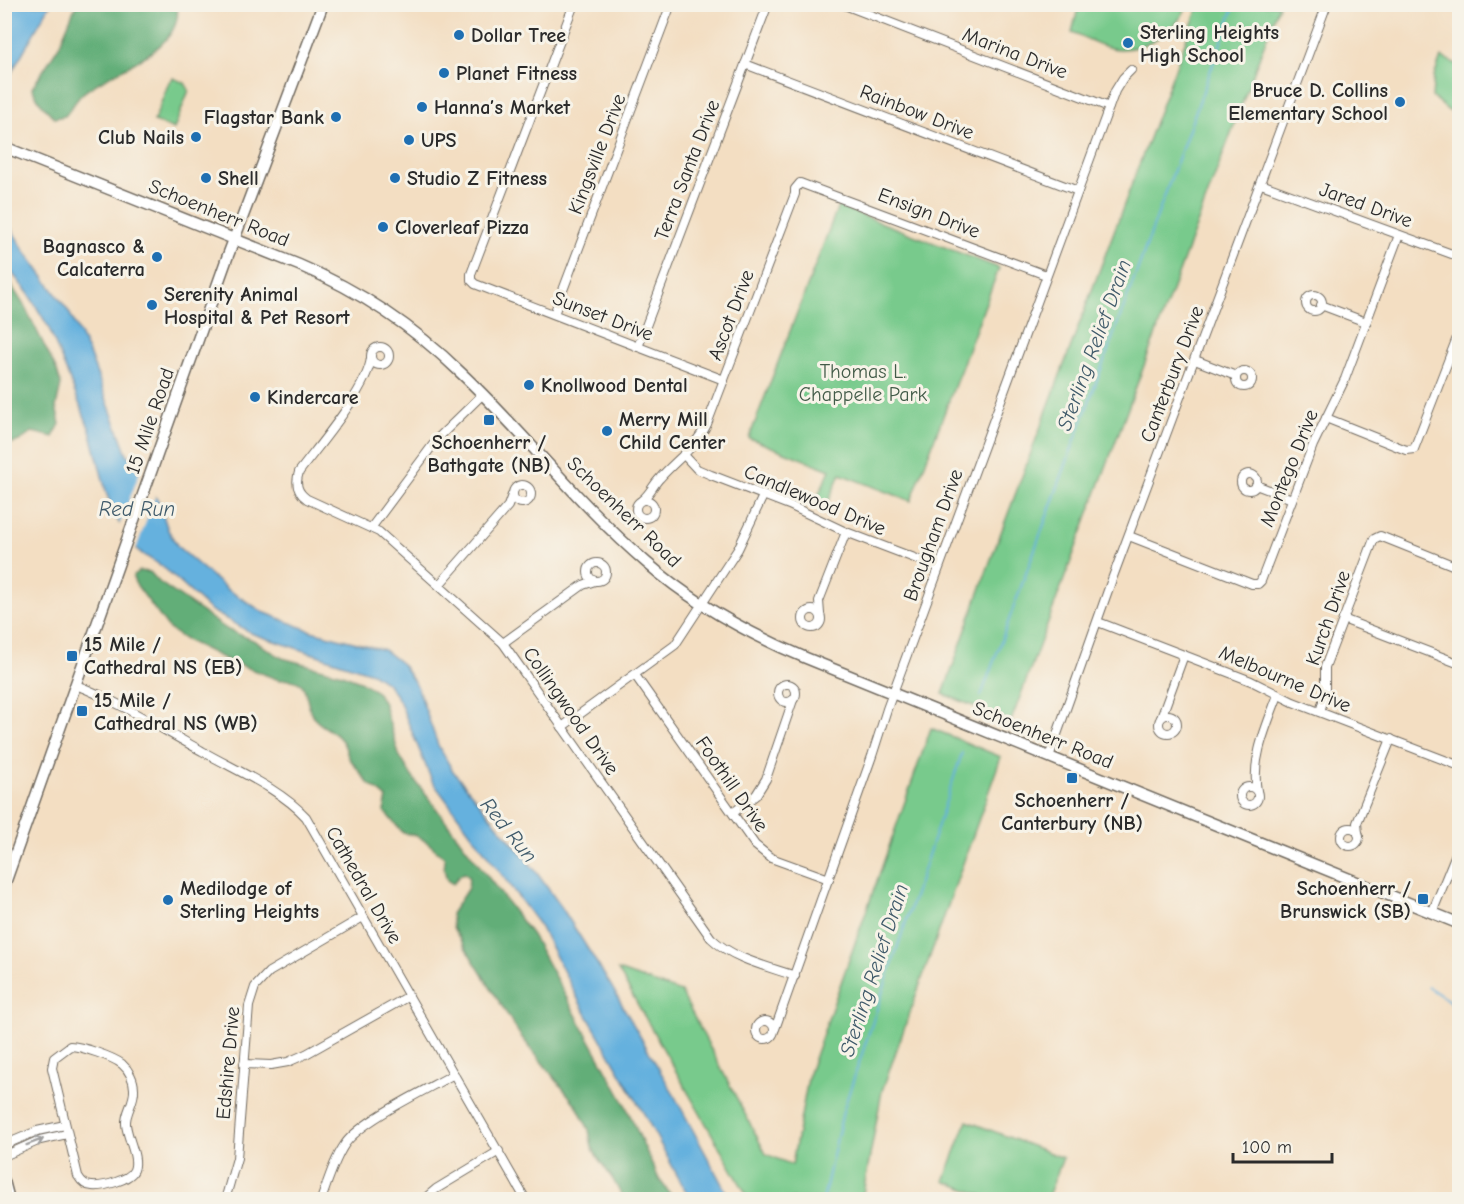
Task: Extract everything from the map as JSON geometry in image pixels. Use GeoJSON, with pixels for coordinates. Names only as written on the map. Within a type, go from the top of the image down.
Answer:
{"type":"FeatureCollection","features":[{"type":"Feature","properties":{"kind":"main road","name":"15 Mile Road"},"geometry":{"type":"LineString","coordinates":[[4,886],[234,239],[323,4]]}},
{"type":"Feature","properties":{"kind":"main road","name":"Schoenherr Road"},"geometry":{"type":"LineString","coordinates":[[5,147],[317,273],[373,304],[426,342],[483,394],[628,547],[666,579],[702,604],[762,638],[1460,924]]}},
{"type":"Feature","properties":{"kind":"main road"},"geometry":{"type":"LineString","coordinates":[[4,1181],[9,1200]]}},
{"type":"Feature","properties":{"kind":"street","name":"Sunset Drive"},"geometry":{"type":"LineString","coordinates":[[573,4],[471,274],[471,280],[475,284],[724,380]]}},
{"type":"Feature","properties":{"kind":"street","name":"Kingsville Drive"},"geometry":{"type":"LineString","coordinates":[[554,314],[671,4]]}},
{"type":"Feature","properties":{"kind":"street","name":"Terra Santa Drive"},"geometry":{"type":"LineString","coordinates":[[638,347],[768,4]]}},
{"type":"Feature","properties":{"kind":"street","name":"Marina Drive"},"geometry":{"type":"LineString","coordinates":[[842,4],[1109,107]]}},
{"type":"Feature","properties":{"kind":"street","name":"Canterbury Drive"},"geometry":{"type":"LineString","coordinates":[[1049,757],[1327,4]]}},
{"type":"Feature","properties":{"kind":"street","name":"Rainbow Drive"},"geometry":{"type":"LineString","coordinates":[[745,64],[1078,191]]}},
{"type":"Feature","properties":{"kind":"street","name":"Brougham Drive"},"geometry":{"type":"LineString","coordinates":[[775,1029],[938,567],[1046,275],[1109,107],[1119,84],[1131,70]]}},
{"type":"Feature","properties":{"kind":"street","name":"Ensign Drive"},"geometry":{"type":"LineString","coordinates":[[800,183],[1046,275]]}},
{"type":"Feature","properties":{"kind":"street","name":"Ascot Drive"},"geometry":{"type":"LineString","coordinates":[[646,500],[658,479],[699,439],[705,428],[795,189],[800,183]]}},
{"type":"Feature","properties":{"kind":"street","name":"Jared Drive"},"geometry":{"type":"LineString","coordinates":[[1261,184],[1460,257]]}},
{"type":"Feature","properties":{"kind":"street","name":"Montego Drive"},"geometry":{"type":"LineString","coordinates":[[1129,536],[1256,584],[1262,579],[1313,446],[1340,391],[1399,235]]}},
{"type":"Feature","properties":{"kind":"street"},"geometry":{"type":"LineString","coordinates":[[1321,305],[1366,322]]}},
{"type":"Feature","properties":{"kind":"street"},"geometry":{"type":"LineString","coordinates":[[1326,418],[1406,450],[1412,450],[1416,445],[1460,330]]}},
{"type":"Feature","properties":{"kind":"street"},"geometry":{"type":"LineString","coordinates":[[376,347],[386,348],[389,360],[385,364],[368,370],[372,351],[376,347]]}},
{"type":"Feature","properties":{"kind":"street"},"geometry":{"type":"LineString","coordinates":[[370,358],[379,365]]}},
{"type":"Feature","properties":{"kind":"street"},"geometry":{"type":"LineString","coordinates":[[1195,360],[1236,376]]}},
{"type":"Feature","properties":{"kind":"street","name":"Collingwood Drive"},"geometry":{"type":"LineString","coordinates":[[368,370],[346,409],[299,472],[296,485],[298,491],[307,499],[371,528],[503,643],[711,938],[722,948],[735,954],[795,976]]}},
{"type":"Feature","properties":{"kind":"street"},"geometry":{"type":"LineString","coordinates":[[371,528],[438,438],[483,394]]}},
{"type":"Feature","properties":{"kind":"street","name":"Candlewood Drive"},"geometry":{"type":"LineString","coordinates":[[684,455],[697,469],[789,505],[846,532],[938,567]]}},
{"type":"Feature","properties":{"kind":"street"},"geometry":{"type":"LineString","coordinates":[[439,585],[508,506],[514,489],[519,485],[528,487],[531,492],[526,502],[508,506]]}},
{"type":"Feature","properties":{"kind":"street"},"geometry":{"type":"LineString","coordinates":[[1256,485],[1292,499]]}},
{"type":"Feature","properties":{"kind":"street"},"geometry":{"type":"LineString","coordinates":[[512,495],[520,503]]}},
{"type":"Feature","properties":{"kind":"street"},"geometry":{"type":"LineString","coordinates":[[562,727],[675,645],[738,549],[763,496]]}},
{"type":"Feature","properties":{"kind":"street"},"geometry":{"type":"LineString","coordinates":[[819,602],[802,618],[804,624],[809,628],[816,627],[820,623],[819,602],[846,532]]}},
{"type":"Feature","properties":{"kind":"street","name":"Kurch Drive"},"geometry":{"type":"LineString","coordinates":[[1320,712],[1324,694],[1325,667],[1372,542],[1377,537],[1383,537],[1460,568]]}},
{"type":"Feature","properties":{"kind":"street"},"geometry":{"type":"LineString","coordinates":[[503,643],[583,585],[601,581],[606,571],[603,565],[594,563],[589,567],[583,585]]}},
{"type":"Feature","properties":{"kind":"street"},"geometry":{"type":"LineString","coordinates":[[587,573],[595,581]]}},
{"type":"Feature","properties":{"kind":"street"},"geometry":{"type":"LineString","coordinates":[[810,609],[820,614]]}},
{"type":"Feature","properties":{"kind":"street"},"geometry":{"type":"LineString","coordinates":[[1343,619],[1460,664]]}},
{"type":"Feature","properties":{"kind":"street","name":"Melbourne Drive"},"geometry":{"type":"LineString","coordinates":[[1098,622],[1460,766]]}},
{"type":"Feature","properties":{"kind":"street"},"geometry":{"type":"LineString","coordinates":[[1165,707],[1176,720],[1174,730],[1169,732],[1159,727],[1161,718],[1165,707],[1184,655]]}},
{"type":"Feature","properties":{"kind":"street","name":"Foothill Drive"},"geometry":{"type":"LineString","coordinates":[[635,675],[755,845],[771,858],[829,879]]}},
{"type":"Feature","properties":{"kind":"street"},"geometry":{"type":"LineString","coordinates":[[733,813],[756,795],[766,779],[788,711],[796,695],[796,689],[792,685],[785,684],[777,693],[788,711]]}},
{"type":"Feature","properties":{"kind":"street","name":"Cathedral Drive"},"geometry":{"type":"LineString","coordinates":[[76,685],[155,726],[293,804],[314,829],[526,1200]]}},
{"type":"Feature","properties":{"kind":"street"},"geometry":{"type":"LineString","coordinates":[[1255,781],[1242,790],[1240,795],[1241,801],[1246,804],[1251,805],[1258,797],[1255,781],[1264,733],[1278,695]]}},
{"type":"Feature","properties":{"kind":"street"},"geometry":{"type":"LineString","coordinates":[[782,701],[793,700]]}},
{"type":"Feature","properties":{"kind":"street"},"geometry":{"type":"LineString","coordinates":[[1161,718],[1166,715],[1172,716]]}},
{"type":"Feature","properties":{"kind":"street"},"geometry":{"type":"LineString","coordinates":[[1357,823],[1341,833],[1341,840],[1345,844],[1351,845],[1356,842],[1357,823],[1391,739]]}},
{"type":"Feature","properties":{"kind":"street"},"geometry":{"type":"LineString","coordinates":[[1247,787],[1257,791]]}},
{"type":"Feature","properties":{"kind":"street"},"geometry":{"type":"LineString","coordinates":[[1348,828],[1354,829],[1358,834]]}},
{"type":"Feature","properties":{"kind":"street"},"geometry":{"type":"LineString","coordinates":[[1432,913],[1460,844]]}},
{"type":"Feature","properties":{"kind":"street","name":"Edshire Drive"},"geometry":{"type":"LineString","coordinates":[[225,1200],[237,1158],[249,1006],[255,987],[262,978],[363,917]]}},
{"type":"Feature","properties":{"kind":"street"},"geometry":{"type":"LineString","coordinates":[[244,1064],[271,1065],[288,1062],[409,996]]}},
{"type":"Feature","properties":{"kind":"street"},"geometry":{"type":"LineString","coordinates":[[767,1021],[772,1023],[775,1029],[774,1035],[769,1039],[759,1038],[756,1032],[757,1026],[761,1022],[778,1017]]}},
{"type":"Feature","properties":{"kind":"street"},"geometry":{"type":"LineString","coordinates":[[76,1046],[122,1064],[130,1074],[135,1086],[126,1121],[135,1161],[131,1174],[123,1180],[95,1186],[86,1184],[78,1176],[66,1129],[52,1071],[54,1059],[65,1049],[76,1046]]}},
{"type":"Feature","properties":{"kind":"street"},"geometry":{"type":"LineString","coordinates":[[321,1200],[339,1155],[353,1135],[376,1118],[454,1074]]}},
{"type":"Feature","properties":{"kind":"street"},"geometry":{"type":"LineString","coordinates":[[4,1145],[37,1131],[66,1129]]}},
{"type":"Feature","properties":{"kind":"street"},"geometry":{"type":"LineString","coordinates":[[4,1156],[66,1129]]}},
{"type":"Feature","properties":{"kind":"street"},"geometry":{"type":"LineString","coordinates":[[423,1200],[436,1189],[499,1151]]}},
{"type":"Feature","properties":{"kind":"green space"},"geometry":{"type":"Polygon","coordinates":[[[1079,4],[1187,5],[1183,15],[1167,32],[1145,44],[1122,49],[1106,47],[1072,32],[1079,4]]]}},
{"type":"Feature","properties":{"kind":"green space"},"geometry":{"type":"Polygon","coordinates":[[[76,5],[177,5],[176,21],[169,35],[158,47],[143,58],[94,85],[82,94],[65,116],[54,118],[39,101],[32,88],[59,46],[76,5]]]}},
{"type":"Feature","properties":{"kind":"green space"},"geometry":{"type":"Polygon","coordinates":[[[1199,5],[1279,5],[1011,721],[943,694],[991,559],[1199,5]]]}},
{"type":"Feature","properties":{"kind":"green space"},"geometry":{"type":"Polygon","coordinates":[[[1441,57],[1459,65],[1459,115],[1449,111],[1432,97],[1434,76],[1441,57]]]}},
{"type":"Feature","properties":{"kind":"green space"},"geometry":{"type":"Polygon","coordinates":[[[173,78],[185,83],[189,90],[174,129],[154,121],[169,82],[173,78]]]}},
{"type":"Feature","properties":{"kind":"green space","name":"Thomas L. Chappelle Park"},"geometry":{"type":"Polygon","coordinates":[[[838,206],[999,268],[911,501],[840,474],[824,512],[813,506],[830,470],[749,438],[838,206]]]}},
{"type":"Feature","properties":{"kind":"green space"},"geometry":{"type":"Polygon","coordinates":[[[5,276],[24,305],[57,371],[61,385],[56,407],[60,424],[53,437],[32,432],[16,442],[5,442],[5,276]]]}},
{"type":"Feature","properties":{"kind":"green space"},"geometry":{"type":"Polygon","coordinates":[[[139,571],[150,572],[159,582],[228,630],[253,640],[282,658],[342,674],[360,681],[378,693],[384,704],[399,755],[411,775],[532,935],[625,1104],[659,1179],[674,1199],[624,1199],[592,1147],[589,1130],[577,1106],[520,1035],[453,928],[451,914],[468,888],[469,877],[464,873],[453,884],[447,880],[444,869],[445,858],[427,842],[415,835],[403,833],[384,811],[387,798],[371,786],[349,758],[339,737],[314,718],[301,684],[296,681],[279,680],[227,660],[169,629],[135,583],[133,576],[139,571]]]}},
{"type":"Feature","properties":{"kind":"green space"},"geometry":{"type":"Polygon","coordinates":[[[931,728],[1001,757],[882,1091],[862,1199],[749,1199],[618,970],[681,992],[766,1154],[792,1165],[809,1073],[931,728]]]}},
{"type":"Feature","properties":{"kind":"green space"},"geometry":{"type":"Polygon","coordinates":[[[967,1121],[1063,1158],[1047,1199],[992,1199],[944,1181],[967,1121]]]}},
{"type":"Feature","properties":{"kind":"water"},"geometry":{"type":"Polygon","coordinates":[[[10,5],[50,5],[5,84],[5,17],[10,5]]]}},
{"type":"Feature","properties":{"kind":"water","name":"Red Run"},"geometry":{"type":"Polygon","coordinates":[[[4,217],[24,250],[69,312],[89,353],[127,454],[158,500],[168,530],[178,547],[228,590],[263,612],[311,631],[384,650],[402,664],[417,686],[438,745],[453,771],[534,869],[562,908],[610,984],[730,1199],[690,1199],[580,1003],[540,926],[432,781],[399,700],[388,684],[372,673],[253,634],[210,610],[162,566],[139,552],[119,523],[107,495],[90,430],[48,326],[28,293],[5,264],[4,217]]]}},
{"type":"Feature","properties":{"kind":"pier"},"geometry":{"type":"Polygon","coordinates":[[[141,469],[156,494],[135,552],[119,526],[141,469]]]}},
{"type":"Feature","properties":{"kind":"waterway","name":"Sterling Relief Drain"},"geometry":{"type":"LineString","coordinates":[[981,696],[1235,4]]}},
{"type":"Feature","properties":{"kind":"waterway","name":"Sterling Relief Drain"},"geometry":{"type":"LineString","coordinates":[[823,1200],[843,1111],[962,753]]}},
{"type":"Feature","properties":{"kind":"waterway"},"geometry":{"type":"LineString","coordinates":[[1428,987],[1460,1008]]}},
{"type":"Feature","properties":{"kind":"place","name":"Dollar Tree"},"geometry":{"type":"Point","coordinates":[459,35]}},
{"type":"Feature","properties":{"kind":"place","name":"Sterling Heights High School"},"geometry":{"type":"Point","coordinates":[1128,43]}},
{"type":"Feature","properties":{"kind":"place","name":"Planet Fitness"},"geometry":{"type":"Point","coordinates":[444,73]}},
{"type":"Feature","properties":{"kind":"place","name":"Bruce D. Collins Elementary School"},"geometry":{"type":"Point","coordinates":[1400,102]}},
{"type":"Feature","properties":{"kind":"place","name":"Hanna’s Market"},"geometry":{"type":"Point","coordinates":[422,107]}},
{"type":"Feature","properties":{"kind":"place","name":"Flagstar Bank"},"geometry":{"type":"Point","coordinates":[336,117]}},
{"type":"Feature","properties":{"kind":"place","name":"Club Nails"},"geometry":{"type":"Point","coordinates":[196,137]}},
{"type":"Feature","properties":{"kind":"place","name":"UPS"},"geometry":{"type":"Point","coordinates":[409,140]}},
{"type":"Feature","properties":{"kind":"place","name":"Shell"},"geometry":{"type":"Point","coordinates":[206,178]}},
{"type":"Feature","properties":{"kind":"place","name":"Studio Z Fitness"},"geometry":{"type":"Point","coordinates":[395,178]}},
{"type":"Feature","properties":{"kind":"place","name":"Cloverleaf Pizza"},"geometry":{"type":"Point","coordinates":[383,227]}},
{"type":"Feature","properties":{"kind":"place","name":"Bagnasco & Calcaterra"},"geometry":{"type":"Point","coordinates":[157,257]}},
{"type":"Feature","properties":{"kind":"place","name":"Serenity Animal Hospital & Pet Resort"},"geometry":{"type":"Point","coordinates":[152,305]}},
{"type":"Feature","properties":{"kind":"place","name":"Knollwood Dental"},"geometry":{"type":"Point","coordinates":[529,385]}},
{"type":"Feature","properties":{"kind":"place","name":"Kindercare"},"geometry":{"type":"Point","coordinates":[255,397]}},
{"type":"Feature","properties":{"kind":"place","name":"Schoenherr / Bathgate (NB)"},"geometry":{"type":"Point","coordinates":[489,420]}},
{"type":"Feature","properties":{"kind":"place","name":"Merry Mill Child Center"},"geometry":{"type":"Point","coordinates":[607,431]}},
{"type":"Feature","properties":{"kind":"place","name":"15 Mile / Cathedral NS (EB)"},"geometry":{"type":"Point","coordinates":[72,656]}},
{"type":"Feature","properties":{"kind":"place","name":"15 Mile / Cathedral NS (WB)"},"geometry":{"type":"Point","coordinates":[82,711]}},
{"type":"Feature","properties":{"kind":"place","name":"Schoenherr / Canterbury (NB)"},"geometry":{"type":"Point","coordinates":[1072,778]}},
{"type":"Feature","properties":{"kind":"place","name":"Schoenherr / Brunswick (SB)"},"geometry":{"type":"Point","coordinates":[1423,899]}},
{"type":"Feature","properties":{"kind":"place","name":"Medilodge of Sterling Heights"},"geometry":{"type":"Point","coordinates":[168,900]}}]}
